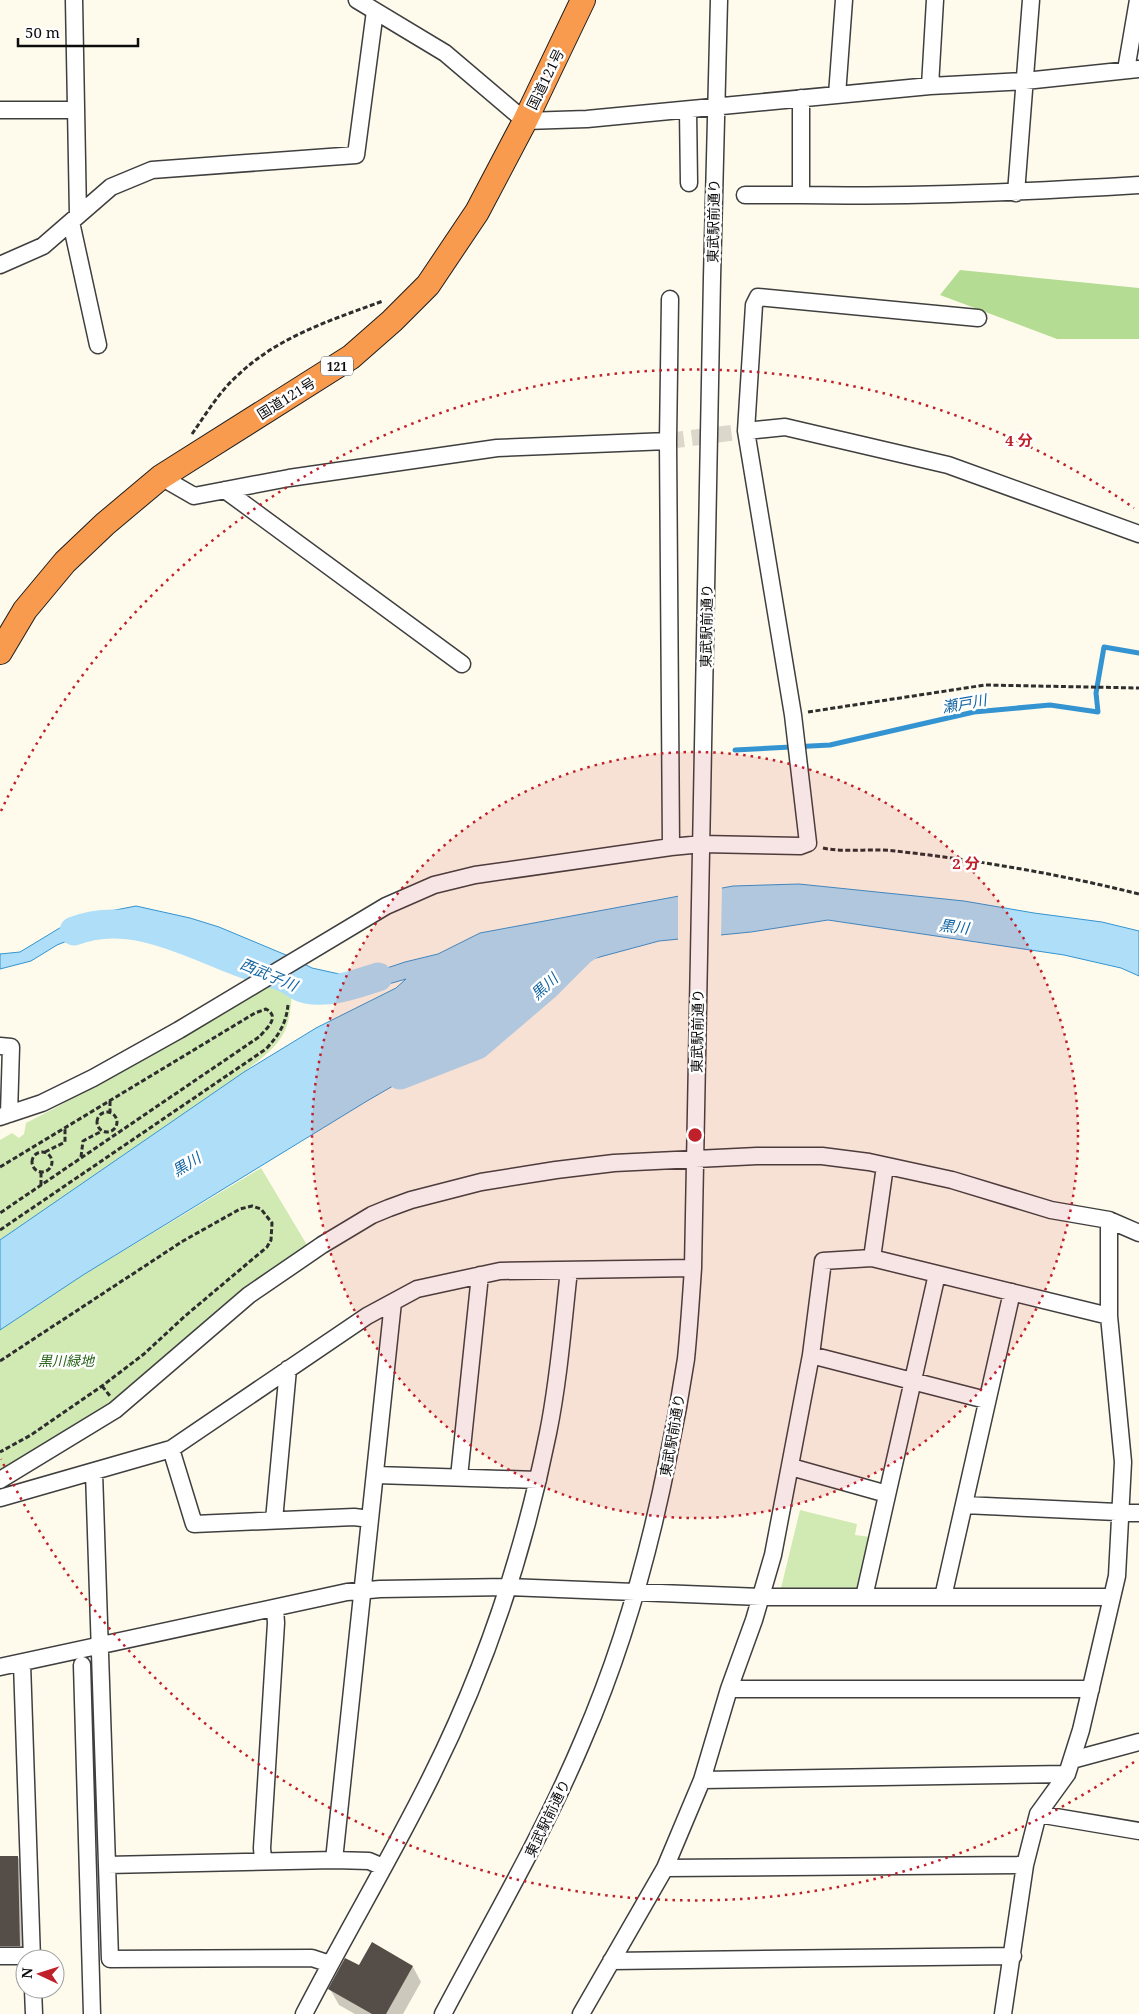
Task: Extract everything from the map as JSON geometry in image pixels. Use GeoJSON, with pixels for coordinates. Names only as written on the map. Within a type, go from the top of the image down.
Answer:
{"type":"FeatureCollection","features":[{"type":"Feature","properties":{"kind":"highway","name":"国道121号"},"geometry":{"type":"LineString","coordinates":[[0,652],[26,610],[65,562],[161,477],[352,357],[428,285],[477,212],[525,121],[583,0]]}},
{"type":"Feature","properties":{"kind":"street"},"geometry":{"type":"LineString","coordinates":[[74,0],[75,218],[98,345]]}},
{"type":"Feature","properties":{"kind":"street"},"geometry":{"type":"LineString","coordinates":[[357,0],[445,52],[525,121],[586,119],[930,86],[1025,81],[1133,69],[1138,0]]}},
{"type":"Feature","properties":{"kind":"street","name":"東武駅前通り"},"geometry":{"type":"LineString","coordinates":[[443,2014],[514,1885],[557,1800],[608,1677],[636,1591],[658,1507],[686,1359],[693,1268],[719,0]]}},
{"type":"Feature","properties":{"kind":"street"},"geometry":{"type":"LineString","coordinates":[[837,95],[844,0]]}},
{"type":"Feature","properties":{"kind":"street"},"geometry":{"type":"LineString","coordinates":[[930,86],[935,0]]}},
{"type":"Feature","properties":{"kind":"street"},"geometry":{"type":"LineString","coordinates":[[1016,193],[1031,0]]}},
{"type":"Feature","properties":{"kind":"street"},"geometry":{"type":"LineString","coordinates":[[0,264],[44,246],[111,187],[152,170],[356,156],[375,11]]}},
{"type":"Feature","properties":{"kind":"street"},"geometry":{"type":"LineString","coordinates":[[801,98],[801,196]]}},
{"type":"Feature","properties":{"kind":"street"},"geometry":{"type":"LineString","coordinates":[[0,110],[75,110]]}},
{"type":"Feature","properties":{"kind":"street"},"geometry":{"type":"LineString","coordinates":[[688,110],[689,183]]}},
{"type":"Feature","properties":{"kind":"street"},"geometry":{"type":"LineString","coordinates":[[745,195],[892,196],[1016,193],[1139,185]]}},
{"type":"Feature","properties":{"kind":"street"},"geometry":{"type":"LineString","coordinates":[[0,1046],[11,1047],[5,1116],[42,1103],[93,1078],[188,1025],[386,906],[434,884],[475,875],[671,847],[701,851],[800,846],[808,843],[793,715],[746,431],[754,305],[758,297],[978,318]]}},
{"type":"Feature","properties":{"kind":"street"},"geometry":{"type":"LineString","coordinates":[[670,299],[668,441],[671,847]]}},
{"type":"Feature","properties":{"kind":"street"},"geometry":{"type":"LineString","coordinates":[[746,431],[785,427],[948,465],[1139,534]]}},
{"type":"Feature","properties":{"kind":"street"},"geometry":{"type":"LineString","coordinates":[[161,477],[194,496],[289,478],[498,448],[668,441]]}},
{"type":"Feature","properties":{"kind":"street"},"geometry":{"type":"LineString","coordinates":[[226,490],[462,664]]}},
{"type":"Feature","properties":{"kind":"street"},"geometry":{"type":"LineString","coordinates":[[0,1480],[115,1410],[249,1295],[322,1245],[372,1215],[411,1200],[507,1178],[695,1153],[757,1156],[822,1156],[952,1180],[1051,1210],[1108,1220],[1139,1233]]}},
{"type":"Feature","properties":{"kind":"street"},"geometry":{"type":"LineString","coordinates":[[872,1258],[884,1166]]}},
{"type":"Feature","properties":{"kind":"street"},"geometry":{"type":"LineString","coordinates":[[1003,2014],[1013,1956],[1024,1865],[1038,1814],[1070,1767],[1091,1690],[1117,1576],[1123,1462],[1109,1316],[1108,1220]]}},
{"type":"Feature","properties":{"kind":"street"},"geometry":{"type":"LineString","coordinates":[[581,2014],[665,1868],[702,1780],[729,1689],[761,1597],[773,1555],[791,1467],[810,1355],[823,1261],[872,1258],[1109,1316]]}},
{"type":"Feature","properties":{"kind":"street"},"geometry":{"type":"LineString","coordinates":[[0,1498],[171,1449],[367,1316],[417,1289],[500,1271],[693,1268]]}},
{"type":"Feature","properties":{"kind":"street"},"geometry":{"type":"LineString","coordinates":[[304,2014],[432,1776],[465,1702],[508,1587],[538,1480],[556,1384],[569,1270]]}},
{"type":"Feature","properties":{"kind":"street"},"geometry":{"type":"LineString","coordinates":[[864,1597],[937,1274]]}},
{"type":"Feature","properties":{"kind":"street"},"geometry":{"type":"LineString","coordinates":[[459,1476],[480,1275]]}},
{"type":"Feature","properties":{"kind":"street"},"geometry":{"type":"LineString","coordinates":[[943,1596],[1012,1292]]}},
{"type":"Feature","properties":{"kind":"street"},"geometry":{"type":"LineString","coordinates":[[334,1860],[393,1302]]}},
{"type":"Feature","properties":{"kind":"street"},"geometry":{"type":"LineString","coordinates":[[810,1355],[986,1400]]}},
{"type":"Feature","properties":{"kind":"street"},"geometry":{"type":"LineString","coordinates":[[274,1520],[288,1369]]}},
{"type":"Feature","properties":{"kind":"street"},"geometry":{"type":"LineString","coordinates":[[171,1449],[194,1524],[354,1517],[370,1519]]}},
{"type":"Feature","properties":{"kind":"street"},"geometry":{"type":"LineString","coordinates":[[791,1467],[887,1494]]}},
{"type":"Feature","properties":{"kind":"street"},"geometry":{"type":"LineString","coordinates":[[94,1472],[110,1959],[312,1958],[330,1964]]}},
{"type":"Feature","properties":{"kind":"street"},"geometry":{"type":"LineString","coordinates":[[376,1475],[459,1476],[538,1480]]}},
{"type":"Feature","properties":{"kind":"street"},"geometry":{"type":"LineString","coordinates":[[964,1505],[1139,1513]]}},
{"type":"Feature","properties":{"kind":"street"},"geometry":{"type":"LineString","coordinates":[[0,1667],[363,1590],[508,1587],[761,1597],[1112,1597]]}},
{"type":"Feature","properties":{"kind":"street"},"geometry":{"type":"LineString","coordinates":[[263,1860],[262,1848],[276,1623],[275,1608]]}},
{"type":"Feature","properties":{"kind":"street"},"geometry":{"type":"LineString","coordinates":[[22,1663],[32,1949]]}},
{"type":"Feature","properties":{"kind":"street"},"geometry":{"type":"LineString","coordinates":[[82,1665],[92,2014]]}},
{"type":"Feature","properties":{"kind":"street"},"geometry":{"type":"LineString","coordinates":[[729,1689],[1091,1690]]}},
{"type":"Feature","properties":{"kind":"street"},"geometry":{"type":"LineString","coordinates":[[702,1780],[1070,1767],[1137,1739]]}},
{"type":"Feature","properties":{"kind":"street"},"geometry":{"type":"LineString","coordinates":[[1038,1814],[1139,1831]]}},
{"type":"Feature","properties":{"kind":"street"},"geometry":{"type":"LineString","coordinates":[[107,1865],[263,1860],[334,1860],[369,1862],[383,1867]]}},
{"type":"Feature","properties":{"kind":"street"},"geometry":{"type":"LineString","coordinates":[[665,1868],[1024,1865]]}},
{"type":"Feature","properties":{"kind":"street"},"geometry":{"type":"LineString","coordinates":[[0,1956],[15,1956]]}},
{"type":"Feature","properties":{"kind":"street"},"geometry":{"type":"LineString","coordinates":[[611,1961],[1013,1956]]}},
{"type":"Feature","properties":{"kind":"street"},"geometry":{"type":"LineString","coordinates":[[33,1999],[34,2014]]}},
{"type":"Feature","properties":{"kind":"path"},"geometry":{"type":"LineString","coordinates":[[188,439],[236,377],[259,356],[292,337],[384,301]]}},
{"type":"Feature","properties":{"kind":"path"},"geometry":{"type":"LineString","coordinates":[[793,715],[985,685],[1139,688]]}},
{"type":"Feature","properties":{"kind":"path"},"geometry":{"type":"LineString","coordinates":[[808,843],[826,849],[893,850],[994,864],[1139,894]]}},
{"type":"Feature","properties":{"kind":"path"},"geometry":{"type":"LineString","coordinates":[[0,1230],[266,1049],[284,1025],[288,1005]]}},
{"type":"Feature","properties":{"kind":"path"},"geometry":{"type":"LineString","coordinates":[[0,1167],[255,1013],[266,1009],[271,1012],[273,1016],[272,1022],[259,1037],[0,1213]]}},
{"type":"Feature","properties":{"kind":"path"},"geometry":{"type":"LineString","coordinates":[[110,1101],[110,1112]]}},
{"type":"Feature","properties":{"kind":"path"},"geometry":{"type":"LineString","coordinates":[[81,1158],[83,1141],[102,1131],[110,1132],[117,1126],[116,1116],[110,1112],[104,1112],[97,1118],[98,1127],[102,1131]]}},
{"type":"Feature","properties":{"kind":"path"},"geometry":{"type":"LineString","coordinates":[[41,1172],[33,1167],[32,1158],[39,1152],[45,1152],[65,1142],[65,1128]]}},
{"type":"Feature","properties":{"kind":"path"},"geometry":{"type":"LineString","coordinates":[[41,1172],[52,1165],[51,1156],[45,1152]]}},
{"type":"Feature","properties":{"kind":"path"},"geometry":{"type":"LineString","coordinates":[[41,1172],[41,1185]]}},
{"type":"Feature","properties":{"kind":"path"},"geometry":{"type":"LineString","coordinates":[[0,1361],[182,1241],[232,1214],[252,1206],[267,1215],[272,1223],[272,1232],[267,1247],[185,1316],[144,1354],[102,1386],[31,1435],[0,1452]]}},
{"type":"Feature","properties":{"kind":"path"},"geometry":{"type":"LineString","coordinates":[[102,1386],[108,1392]]}},
{"type":"Feature","properties":{"kind":"green space"},"geometry":{"type":"Polygon","coordinates":[[[960,270],[1139,288],[1139,339],[1057,339],[940,295],[960,270]]]}},
{"type":"Feature","properties":{"kind":"green space"},"geometry":{"type":"Polygon","coordinates":[[[278,980],[286,982],[292,990],[289,1019],[281,1038],[266,1054],[244,1072],[0,1240],[0,1140],[12,1133],[19,1138],[24,1134],[26,1123],[57,1107],[254,991],[278,980]]]}},
{"type":"Feature","properties":{"kind":"green space","name":"黒川緑地"},"geometry":{"type":"Polygon","coordinates":[[[261,1168],[307,1245],[234,1300],[119,1399],[0,1473],[0,1330],[83,1275],[261,1168]]]}},
{"type":"Feature","properties":{"kind":"green space"},"geometry":{"type":"Polygon","coordinates":[[[800,1510],[857,1524],[855,1535],[871,1537],[861,1585],[852,1592],[780,1592],[800,1510]]]}},
{"type":"Feature","properties":{"kind":"water"},"geometry":{"type":"Polygon","coordinates":[[[799,884],[964,901],[1102,922],[1139,931],[1139,976],[1121,968],[1064,955],[828,920],[751,932],[659,941],[559,968],[474,1039],[367,1101],[83,1275],[0,1330],[0,1240],[244,1072],[316,1028],[396,988],[406,979],[371,989],[309,984],[251,955],[194,934],[139,918],[122,920],[92,931],[57,945],[31,961],[0,969],[0,954],[20,952],[63,926],[105,912],[136,906],[190,918],[219,927],[312,968],[353,977],[363,976],[405,962],[438,954],[480,933],[733,886],[799,884]]]}},
{"type":"Feature","properties":{"kind":"pier"},"geometry":{"type":"Polygon","coordinates":[[[722,886],[721,937],[678,942],[678,893],[722,886]]]}},
{"type":"Feature","properties":{"kind":"building"},"geometry":{"type":"Polygon","coordinates":[[[0,1856],[18,1856],[20,1946],[0,1946],[0,1856]]]}},
{"type":"Feature","properties":{"kind":"building"},"geometry":{"type":"Polygon","coordinates":[[[372,1942],[413,1966],[386,2014],[372,2014],[328,1989],[345,1958],[359,1965],[372,1942]]]}},
{"type":"Feature","properties":{"kind":"waterway","name":"瀬戸川"},"geometry":{"type":"LineString","coordinates":[[735,750],[830,745],[974,712],[1050,705],[1098,712],[1096,693],[1104,647],[1139,653]]}},
{"type":"Feature","properties":{"kind":"waterway","name":"西武子川"},"geometry":{"type":"LineString","coordinates":[[74,931],[94,925],[114,924],[155,930],[283,977],[306,989],[334,989],[378,977]]}},
{"type":"Feature","properties":{"kind":"waterway","name":"黒川"},"geometry":{"type":"LineString","coordinates":[[400,1075],[477,1045],[546,986],[581,951],[596,941]]}},
{"type":"Feature","properties":{"kind":"tunnel"},"geometry":{"type":"LineString","coordinates":[[668,441],[746,431]]}}]}
